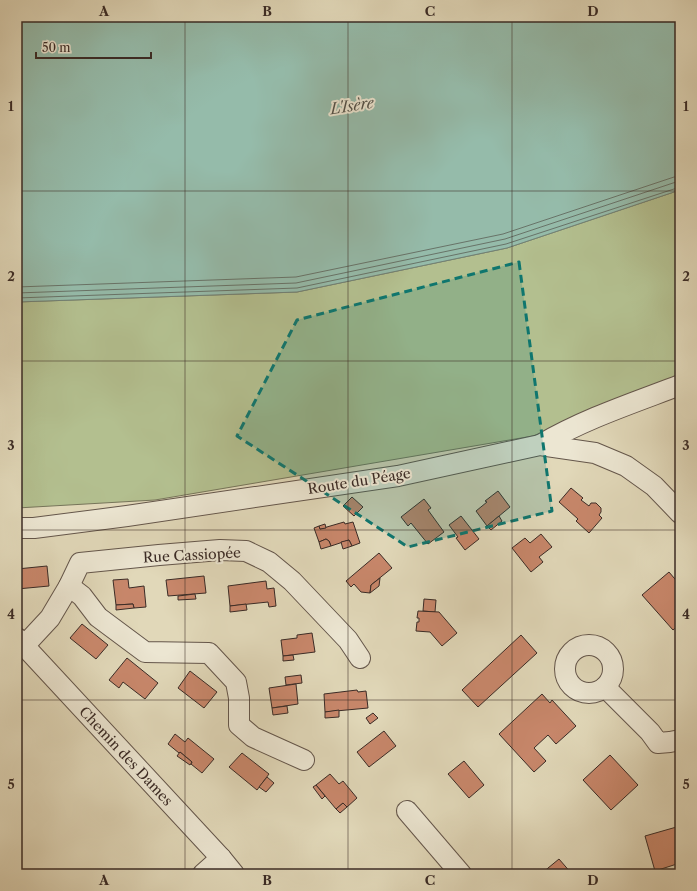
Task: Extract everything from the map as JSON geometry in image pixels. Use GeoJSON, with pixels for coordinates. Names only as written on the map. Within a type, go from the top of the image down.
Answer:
{"type":"FeatureCollection","features":[{"type":"Feature","properties":{"kind":"street"},"geometry":{"type":"LineString","coordinates":[[540,445],[560,433],[586,421],[680,386]]}},
{"type":"Feature","properties":{"kind":"street","name":"Route du Péage"},"geometry":{"type":"LineString","coordinates":[[17,528],[34,528],[127,516],[398,476],[540,445],[595,453],[626,466],[654,486],[680,512]]}},
{"type":"Feature","properties":{"kind":"street","name":"Rue Cassiopée"},"geometry":{"type":"LineString","coordinates":[[21,642],[50,618],[70,586],[80,563],[212,551],[246,551],[269,562],[292,581],[348,640],[360,658]]}},
{"type":"Feature","properties":{"kind":"street"},"geometry":{"type":"LineString","coordinates":[[70,586],[82,596],[98,617],[145,652],[209,652],[236,682],[239,698],[238,725],[253,737],[304,760]]}},
{"type":"Feature","properties":{"kind":"street","name":"Chemin des Dames"},"geometry":{"type":"LineString","coordinates":[[21,642],[221,858],[234,874]]}},
{"type":"Feature","properties":{"kind":"street"},"geometry":{"type":"LineString","coordinates":[[605,687],[650,732],[658,743],[680,740]]}},
{"type":"Feature","properties":{"kind":"street"},"geometry":{"type":"LineString","coordinates":[[407,811],[461,874]]}},
{"type":"Feature","properties":{"kind":"street"},"geometry":{"type":"LineString","coordinates":[[202,874],[221,858]]}},
{"type":"Feature","properties":{"kind":"highlighted area"},"geometry":{"type":"Polygon","coordinates":[[[519,262],[552,511],[408,547],[237,436],[297,320],[519,262]]]}},
{"type":"Feature","properties":{"kind":"shaded area"},"geometry":{"type":"Polygon","coordinates":[[[680,190],[680,381],[533,436],[155,500],[17,508],[17,302],[297,292],[507,248],[680,190]]]}},
{"type":"Feature","properties":{"kind":"water","name":"L'Isère"},"geometry":{"type":"Polygon","coordinates":[[[17,17],[680,17],[680,190],[507,248],[297,292],[17,302],[17,17]]]}},
{"type":"Feature","properties":{"kind":"building"},"geometry":{"type":"Polygon","coordinates":[[[571,488],[583,498],[581,500],[589,506],[591,503],[596,503],[601,508],[599,515],[602,518],[589,533],[576,521],[578,519],[559,502],[571,488]]]}},
{"type":"Feature","properties":{"kind":"building"},"geometry":{"type":"Polygon","coordinates":[[[498,491],[510,507],[487,526],[476,511],[487,502],[485,501],[498,491]]]}},
{"type":"Feature","properties":{"kind":"building"},"geometry":{"type":"Polygon","coordinates":[[[352,497],[363,507],[354,516],[343,506],[352,497]]]}},
{"type":"Feature","properties":{"kind":"building"},"geometry":{"type":"Polygon","coordinates":[[[424,499],[431,508],[428,510],[444,532],[428,544],[411,523],[408,526],[401,517],[424,499]]]}},
{"type":"Feature","properties":{"kind":"building"},"geometry":{"type":"Polygon","coordinates":[[[461,516],[479,539],[465,550],[449,525],[461,516]]]}},
{"type":"Feature","properties":{"kind":"building"},"geometry":{"type":"Polygon","coordinates":[[[499,516],[502,521],[491,530],[487,526],[499,516]]]}},
{"type":"Feature","properties":{"kind":"building"},"geometry":{"type":"Polygon","coordinates":[[[344,522],[345,524],[353,522],[360,543],[352,546],[349,540],[331,546],[329,541],[326,539],[319,542],[314,528],[319,526],[320,529],[344,522]]]}},
{"type":"Feature","properties":{"kind":"building"},"geometry":{"type":"Polygon","coordinates":[[[325,524],[326,528],[320,529],[319,526],[325,524]]]}},
{"type":"Feature","properties":{"kind":"building"},"geometry":{"type":"Polygon","coordinates":[[[541,534],[552,547],[539,557],[543,562],[531,572],[512,548],[525,538],[530,543],[541,534]]]}},
{"type":"Feature","properties":{"kind":"building"},"geometry":{"type":"Polygon","coordinates":[[[326,539],[329,541],[331,546],[321,549],[319,542],[326,539]]]}},
{"type":"Feature","properties":{"kind":"building"},"geometry":{"type":"Polygon","coordinates":[[[349,540],[352,546],[343,549],[341,542],[349,540]]]}},
{"type":"Feature","properties":{"kind":"building"},"geometry":{"type":"Polygon","coordinates":[[[379,553],[392,568],[371,585],[370,593],[361,592],[354,584],[351,587],[346,581],[379,553]]]}},
{"type":"Feature","properties":{"kind":"building"},"geometry":{"type":"Polygon","coordinates":[[[47,566],[49,586],[17,589],[17,569],[47,566]]]}},
{"type":"Feature","properties":{"kind":"building"},"geometry":{"type":"Polygon","coordinates":[[[669,572],[680,585],[680,624],[673,630],[642,595],[669,572]]]}},
{"type":"Feature","properties":{"kind":"building"},"geometry":{"type":"Polygon","coordinates":[[[204,576],[206,593],[168,596],[166,580],[204,576]]]}},
{"type":"Feature","properties":{"kind":"building"},"geometry":{"type":"Polygon","coordinates":[[[380,578],[379,586],[370,593],[371,585],[380,578]]]}},
{"type":"Feature","properties":{"kind":"building"},"geometry":{"type":"Polygon","coordinates":[[[128,579],[129,588],[144,586],[146,607],[134,608],[133,604],[116,605],[113,580],[128,579]]]}},
{"type":"Feature","properties":{"kind":"building"},"geometry":{"type":"Polygon","coordinates":[[[266,581],[267,589],[274,588],[276,606],[269,607],[268,602],[230,606],[228,586],[266,581]]]}},
{"type":"Feature","properties":{"kind":"building"},"geometry":{"type":"Polygon","coordinates":[[[195,594],[196,599],[178,600],[178,596],[195,594]]]}},
{"type":"Feature","properties":{"kind":"building"},"geometry":{"type":"Polygon","coordinates":[[[424,599],[436,600],[435,612],[423,611],[424,599]]]}},
{"type":"Feature","properties":{"kind":"building"},"geometry":{"type":"Polygon","coordinates":[[[133,604],[134,608],[116,610],[116,605],[133,604]]]}},
{"type":"Feature","properties":{"kind":"building"},"geometry":{"type":"Polygon","coordinates":[[[246,604],[247,610],[230,612],[230,606],[246,604]]]}},
{"type":"Feature","properties":{"kind":"building"},"geometry":{"type":"Polygon","coordinates":[[[418,611],[439,612],[457,633],[442,646],[430,632],[416,631],[417,622],[419,622],[419,618],[417,618],[418,611]]]}},
{"type":"Feature","properties":{"kind":"building"},"geometry":{"type":"Polygon","coordinates":[[[82,624],[108,645],[96,659],[70,638],[82,624]]]}},
{"type":"Feature","properties":{"kind":"building"},"geometry":{"type":"Polygon","coordinates":[[[312,633],[315,652],[283,656],[281,640],[297,638],[297,635],[312,633]]]}},
{"type":"Feature","properties":{"kind":"building"},"geometry":{"type":"Polygon","coordinates":[[[521,635],[537,653],[478,707],[462,690],[521,635]]]}},
{"type":"Feature","properties":{"kind":"building"},"geometry":{"type":"Polygon","coordinates":[[[293,655],[294,660],[283,661],[283,656],[293,655]]]}},
{"type":"Feature","properties":{"kind":"building"},"geometry":{"type":"Polygon","coordinates":[[[127,658],[158,683],[145,699],[123,682],[119,688],[109,680],[127,658]]]}},
{"type":"Feature","properties":{"kind":"building"},"geometry":{"type":"Polygon","coordinates":[[[190,671],[217,692],[204,708],[178,688],[190,671]]]}},
{"type":"Feature","properties":{"kind":"building"},"geometry":{"type":"Polygon","coordinates":[[[301,675],[302,683],[286,685],[285,677],[301,675]]]}},
{"type":"Feature","properties":{"kind":"building"},"geometry":{"type":"Polygon","coordinates":[[[296,684],[298,704],[272,708],[269,688],[296,684]]]}},
{"type":"Feature","properties":{"kind":"building"},"geometry":{"type":"Polygon","coordinates":[[[357,690],[358,692],[366,691],[368,708],[325,712],[324,694],[357,690]]]}},
{"type":"Feature","properties":{"kind":"building"},"geometry":{"type":"Polygon","coordinates":[[[542,694],[550,703],[552,700],[576,726],[556,744],[548,735],[534,748],[546,761],[534,772],[499,734],[542,694]]]}},
{"type":"Feature","properties":{"kind":"building"},"geometry":{"type":"Polygon","coordinates":[[[287,706],[288,713],[273,715],[272,708],[287,706]]]}},
{"type":"Feature","properties":{"kind":"building"},"geometry":{"type":"Polygon","coordinates":[[[339,710],[339,717],[325,718],[325,712],[339,710]]]}},
{"type":"Feature","properties":{"kind":"building"},"geometry":{"type":"Polygon","coordinates":[[[373,713],[378,718],[370,724],[366,718],[373,713]]]}},
{"type":"Feature","properties":{"kind":"building"},"geometry":{"type":"Polygon","coordinates":[[[384,731],[396,746],[369,767],[357,752],[384,731]]]}},
{"type":"Feature","properties":{"kind":"building"},"geometry":{"type":"Polygon","coordinates":[[[175,734],[185,742],[188,738],[214,759],[202,773],[191,764],[192,762],[168,744],[175,734]]]}},
{"type":"Feature","properties":{"kind":"building"},"geometry":{"type":"Polygon","coordinates":[[[180,752],[192,762],[190,765],[177,756],[180,752]]]}},
{"type":"Feature","properties":{"kind":"building"},"geometry":{"type":"Polygon","coordinates":[[[242,753],[269,774],[257,790],[229,767],[242,753]]]}},
{"type":"Feature","properties":{"kind":"building"},"geometry":{"type":"Polygon","coordinates":[[[610,755],[638,785],[611,810],[583,780],[610,755]]]}},
{"type":"Feature","properties":{"kind":"building"},"geometry":{"type":"Polygon","coordinates":[[[464,761],[484,785],[469,798],[448,774],[464,761]]]}},
{"type":"Feature","properties":{"kind":"building"},"geometry":{"type":"Polygon","coordinates":[[[330,774],[339,784],[343,781],[357,798],[347,807],[343,803],[336,809],[316,785],[330,774]]]}},
{"type":"Feature","properties":{"kind":"building"},"geometry":{"type":"Polygon","coordinates":[[[267,777],[274,783],[266,792],[259,787],[267,777]]]}},
{"type":"Feature","properties":{"kind":"building"},"geometry":{"type":"Polygon","coordinates":[[[316,785],[325,796],[322,799],[313,787],[316,785]]]}},
{"type":"Feature","properties":{"kind":"building"},"geometry":{"type":"Polygon","coordinates":[[[343,803],[347,807],[340,813],[336,809],[343,803]]]}},
{"type":"Feature","properties":{"kind":"building"},"geometry":{"type":"Polygon","coordinates":[[[680,826],[680,863],[655,871],[645,836],[680,826]]]}},
{"type":"Feature","properties":{"kind":"building"},"geometry":{"type":"Polygon","coordinates":[[[559,859],[572,874],[542,874],[542,873],[559,859]]]}}]}
